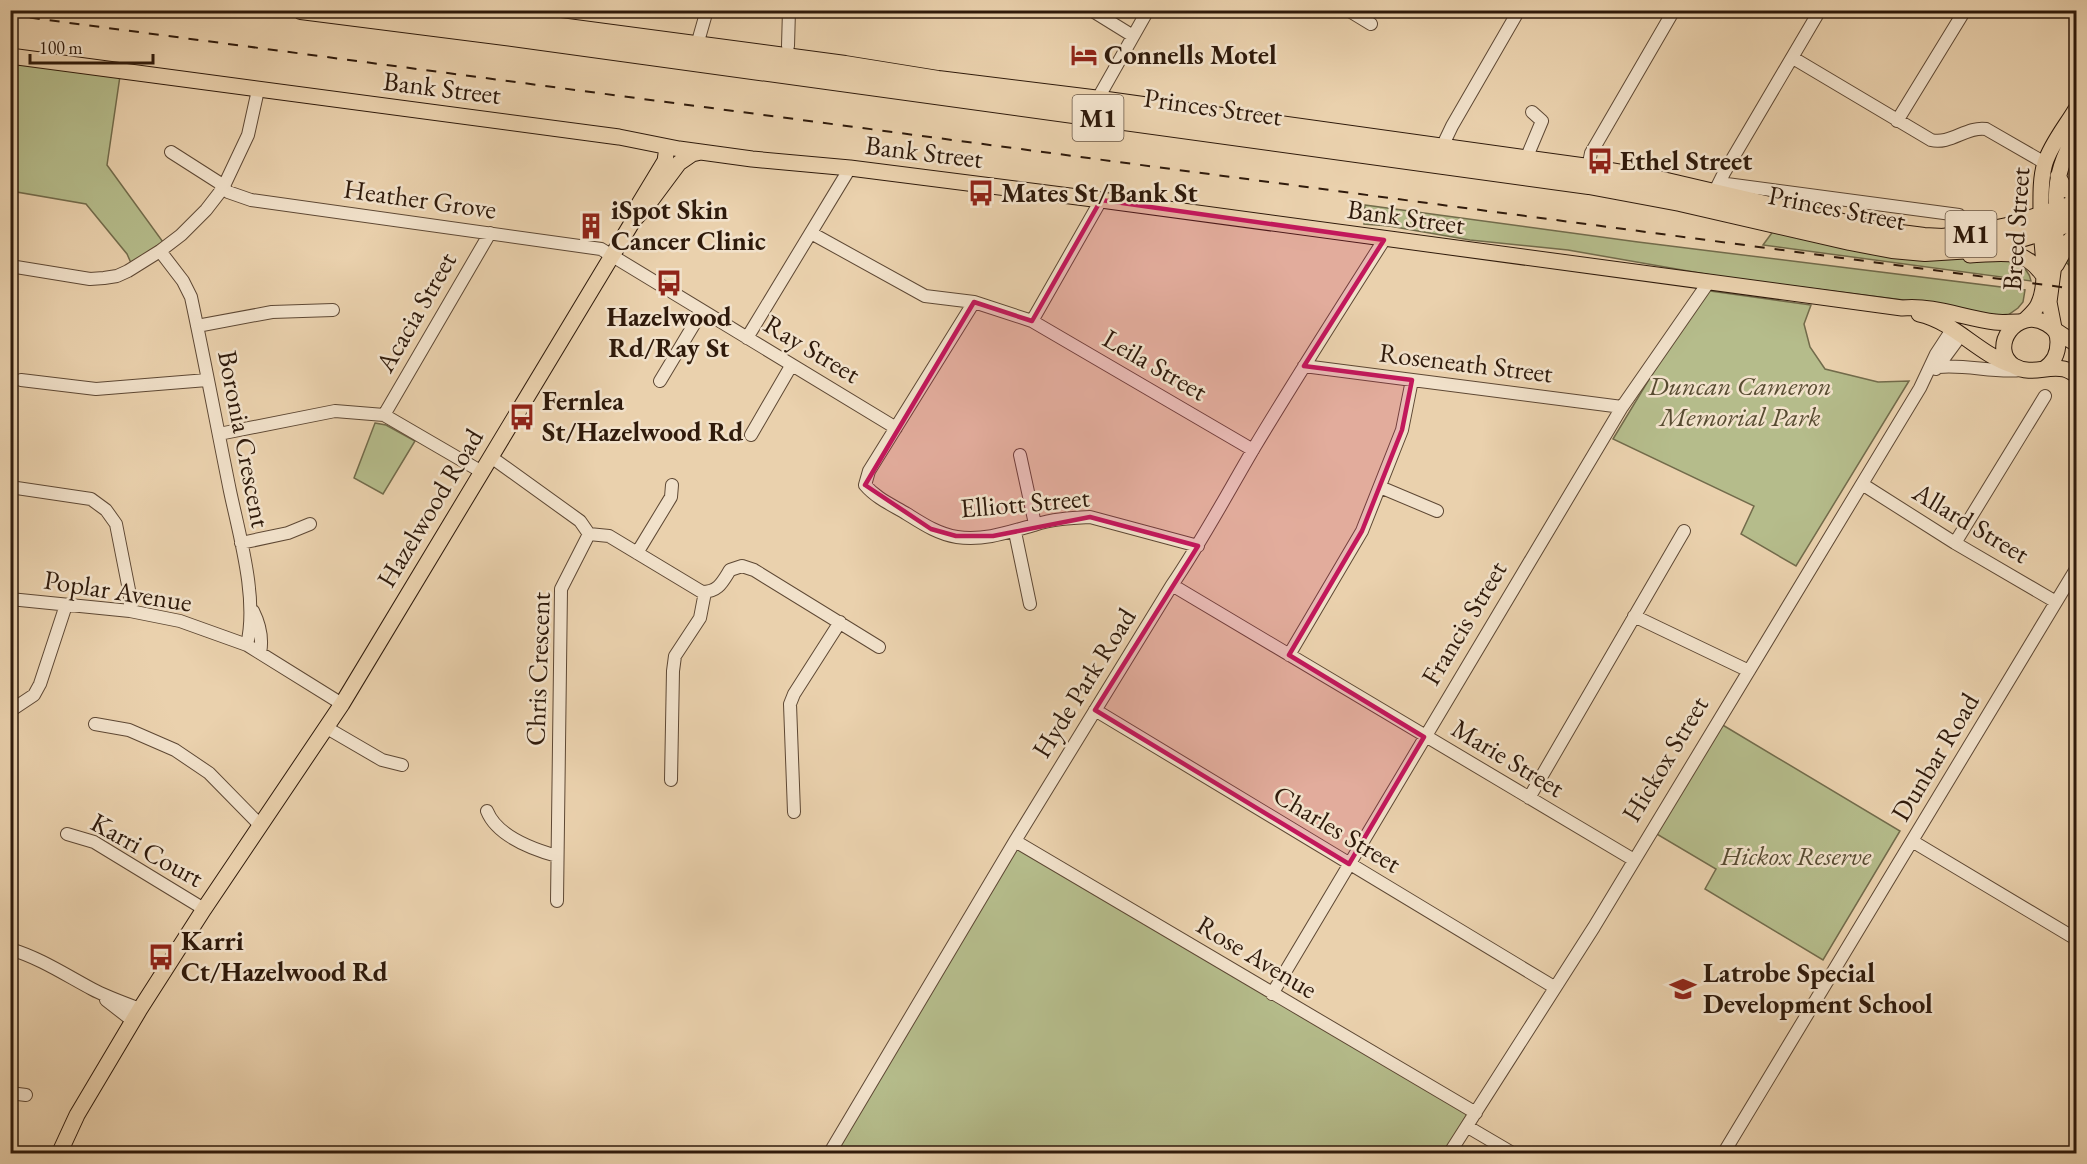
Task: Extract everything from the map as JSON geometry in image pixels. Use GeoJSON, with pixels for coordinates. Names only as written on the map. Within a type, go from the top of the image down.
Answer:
{"type":"FeatureCollection","features":[{"type":"Feature","properties":{"kind":"highway","name":"Princes Street"},"geometry":{"type":"LineString","coordinates":[[301,10],[528,24],[845,65],[1099,109]]}},
{"type":"Feature","properties":{"kind":"highway","name":"Princes Street"},"geometry":{"type":"LineString","coordinates":[[433,10],[1099,109],[1441,156],[1589,185],[1714,195],[1850,241],[1892,249],[1925,252],[1972,249],[2049,221],[2076,204]]}},
{"type":"Feature","properties":{"kind":"highway","name":"Princes Street"},"geometry":{"type":"LineString","coordinates":[[1441,156],[1526,159],[1588,168],[1658,180],[1714,195],[1877,231],[1924,237],[1943,238],[2049,221],[2076,221]]}},
{"type":"Feature","properties":{"kind":"main road","name":"Bank Street"},"geometry":{"type":"LineString","coordinates":[[10,56],[619,137],[692,154],[701,152],[850,168],[1902,308],[1933,317],[1999,360],[2017,367]]}},
{"type":"Feature","properties":{"kind":"main road","name":"Breed Street"},"geometry":{"type":"LineString","coordinates":[[2055,329],[2049,302],[2049,221],[2042,175],[2045,163],[2076,109]]}},
{"type":"Feature","properties":{"kind":"main road","name":"Breed Street"},"geometry":{"type":"LineString","coordinates":[[2049,221],[2058,176],[2076,135]]}},
{"type":"Feature","properties":{"kind":"main road","name":"Bank Street"},"geometry":{"type":"LineString","coordinates":[[675,150],[777,153],[850,168]]}},
{"type":"Feature","properties":{"kind":"main road","name":"Hazelwood Road"},"geometry":{"type":"LineString","coordinates":[[136,1015],[204,909],[342,704],[633,221],[638,206],[665,161],[675,150]]}},
{"type":"Feature","properties":{"kind":"main road"},"geometry":{"type":"LineString","coordinates":[[2058,176],[2064,188],[2076,193]]}},
{"type":"Feature","properties":{"kind":"main road"},"geometry":{"type":"LineString","coordinates":[[1925,252],[1961,256],[2018,255],[2048,272],[2076,234]]}},
{"type":"Feature","properties":{"kind":"main road","name":"Breed Street"},"geometry":{"type":"LineString","coordinates":[[2021,321],[2038,304],[2048,272]]}},
{"type":"Feature","properties":{"kind":"main road","name":"Bank Street"},"geometry":{"type":"LineString","coordinates":[[1902,308],[1946,310],[1996,323],[2021,321]]}},
{"type":"Feature","properties":{"kind":"main road","name":"Hickox Street"},"geometry":{"type":"LineString","coordinates":[[1957,332],[1964,315]]}},
{"type":"Feature","properties":{"kind":"main road"},"geometry":{"type":"LineString","coordinates":[[2076,344],[2040,320],[2021,321],[2006,335],[2005,340],[2007,358],[2017,367],[2031,371],[2062,368],[2076,375]]}},
{"type":"Feature","properties":{"kind":"main road"},"geometry":{"type":"LineString","coordinates":[[2044,369],[2051,365],[2057,353],[2058,337],[2055,329]]}},
{"type":"Feature","properties":{"kind":"main road"},"geometry":{"type":"LineString","coordinates":[[58,1154],[77,1115],[136,1015]]}},
{"type":"Feature","properties":{"kind":"street"},"geometry":{"type":"LineString","coordinates":[[697,45],[707,10]]}},
{"type":"Feature","properties":{"kind":"street"},"geometry":{"type":"LineString","coordinates":[[788,46],[789,10]]}},
{"type":"Feature","properties":{"kind":"street"},"geometry":{"type":"LineString","coordinates":[[1091,10],[1133,36]]}},
{"type":"Feature","properties":{"kind":"street"},"geometry":{"type":"LineString","coordinates":[[1099,109],[1101,93],[1148,10]]}},
{"type":"Feature","properties":{"kind":"street"},"geometry":{"type":"LineString","coordinates":[[1348,10],[1371,24]]}},
{"type":"Feature","properties":{"kind":"street"},"geometry":{"type":"LineString","coordinates":[[1441,156],[1452,126],[1519,10]]}},
{"type":"Feature","properties":{"kind":"street"},"geometry":{"type":"LineString","coordinates":[[1588,168],[1591,153],[1674,10]]}},
{"type":"Feature","properties":{"kind":"street"},"geometry":{"type":"LineString","coordinates":[[1820,10],[1714,195],[1959,215]]}},
{"type":"Feature","properties":{"kind":"street"},"geometry":{"type":"LineString","coordinates":[[1897,121],[1965,10]]}},
{"type":"Feature","properties":{"kind":"street"},"geometry":{"type":"LineString","coordinates":[[1793,58],[1897,121],[1935,141],[1976,129],[1986,129],[2045,163]]}},
{"type":"Feature","properties":{"kind":"street"},"geometry":{"type":"LineString","coordinates":[[10,266],[90,279],[104,278],[128,271],[160,250],[181,235],[206,210],[223,188],[248,135],[258,90]]}},
{"type":"Feature","properties":{"kind":"street"},"geometry":{"type":"LineString","coordinates":[[1526,159],[1542,121],[1532,112]]}},
{"type":"Feature","properties":{"kind":"street","name":"Heather Grove"},"geometry":{"type":"LineString","coordinates":[[171,152],[234,195],[251,200],[595,248],[611,256]]}},
{"type":"Feature","properties":{"kind":"street"},"geometry":{"type":"LineString","coordinates":[[747,338],[850,168]]}},
{"type":"Feature","properties":{"kind":"street"},"geometry":{"type":"LineString","coordinates":[[1032,321],[1101,200]]}},
{"type":"Feature","properties":{"kind":"street","name":"Leila Street"},"geometry":{"type":"LineString","coordinates":[[811,232],[925,296],[974,302],[1032,321],[1253,450]]}},
{"type":"Feature","properties":{"kind":"street","name":"Acacia Street"},"geometry":{"type":"LineString","coordinates":[[384,415],[490,233]]}},
{"type":"Feature","properties":{"kind":"street","name":"Hyde Park Road"},"geometry":{"type":"LineString","coordinates":[[829,1154],[1015,841],[1198,546],[1304,366],[1384,240]]}},
{"type":"Feature","properties":{"kind":"street","name":"Boronia Crescent"},"geometry":{"type":"LineString","coordinates":[[160,250],[183,281],[191,297],[241,543],[251,608],[247,645]]}},
{"type":"Feature","properties":{"kind":"street","name":"Ray Street"},"geometry":{"type":"LineString","coordinates":[[611,256],[896,428]]}},
{"type":"Feature","properties":{"kind":"street","name":"Francis Street"},"geometry":{"type":"LineString","coordinates":[[1272,994],[1622,407],[1708,283]]}},
{"type":"Feature","properties":{"kind":"street","name":"Elliott Street"},"geometry":{"type":"LineString","coordinates":[[974,302],[869,471],[865,485],[873,495],[932,529],[956,537],[975,538],[1015,532],[1035,524],[1090,517],[1198,546]]}},
{"type":"Feature","properties":{"kind":"street"},"geometry":{"type":"LineString","coordinates":[[197,326],[272,312],[333,310]]}},
{"type":"Feature","properties":{"kind":"street"},"geometry":{"type":"LineString","coordinates":[[660,381],[702,311]]}},
{"type":"Feature","properties":{"kind":"street","name":"Hickox Street"},"geometry":{"type":"LineString","coordinates":[[1449,1154],[1634,860],[1920,388],[1957,332]]}},
{"type":"Feature","properties":{"kind":"street"},"geometry":{"type":"LineString","coordinates":[[1935,365],[2010,371],[2017,367]]}},
{"type":"Feature","properties":{"kind":"street"},"geometry":{"type":"LineString","coordinates":[[751,435],[791,366]]}},
{"type":"Feature","properties":{"kind":"street","name":"Roseneath Street"},"geometry":{"type":"LineString","coordinates":[[1304,366],[1622,407]]}},
{"type":"Feature","properties":{"kind":"street"},"geometry":{"type":"LineString","coordinates":[[21,380],[96,389],[207,380]]}},
{"type":"Feature","properties":{"kind":"street"},"geometry":{"type":"LineString","coordinates":[[1289,656],[1362,531],[1402,430],[1412,380]]}},
{"type":"Feature","properties":{"kind":"street"},"geometry":{"type":"LineString","coordinates":[[1955,543],[2044,396]]}},
{"type":"Feature","properties":{"kind":"street"},"geometry":{"type":"LineString","coordinates":[[219,434],[335,411],[384,415],[482,472]]}},
{"type":"Feature","properties":{"kind":"street"},"geometry":{"type":"LineString","coordinates":[[1020,455],[1035,524]]}},
{"type":"Feature","properties":{"kind":"street"},"geometry":{"type":"LineString","coordinates":[[491,457],[580,521],[589,534],[609,536],[705,592],[711,592],[721,586],[730,570],[742,566],[754,570],[879,647]]}},
{"type":"Feature","properties":{"kind":"street","name":"Allard Street"},"geometry":{"type":"LineString","coordinates":[[1862,484],[1955,543],[2056,602]]}},
{"type":"Feature","properties":{"kind":"street"},"geometry":{"type":"LineString","coordinates":[[637,553],[671,497],[672,485]]}},
{"type":"Feature","properties":{"kind":"street"},"geometry":{"type":"LineString","coordinates":[[1380,487],[1437,511]]}},
{"type":"Feature","properties":{"kind":"street"},"geometry":{"type":"LineString","coordinates":[[10,488],[91,498],[106,510],[116,524],[130,595],[130,611]]}},
{"type":"Feature","properties":{"kind":"street"},"geometry":{"type":"LineString","coordinates":[[241,543],[288,533],[310,524]]}},
{"type":"Feature","properties":{"kind":"street"},"geometry":{"type":"LineString","coordinates":[[1529,798],[1684,531]]}},
{"type":"Feature","properties":{"kind":"street"},"geometry":{"type":"LineString","coordinates":[[1015,532],[1030,604]]}},
{"type":"Feature","properties":{"kind":"street","name":"Chris Crescent"},"geometry":{"type":"LineString","coordinates":[[557,901],[561,589],[589,534]]}},
{"type":"Feature","properties":{"kind":"street","name":"Dunbar Road"},"geometry":{"type":"LineString","coordinates":[[1723,1154],[2076,569]]}},
{"type":"Feature","properties":{"kind":"street","name":"Marie Street"},"geometry":{"type":"LineString","coordinates":[[1172,585],[1634,860]]}},
{"type":"Feature","properties":{"kind":"street"},"geometry":{"type":"LineString","coordinates":[[671,780],[675,656],[700,618],[705,592]]}},
{"type":"Feature","properties":{"kind":"street","name":"Poplar Avenue"},"geometry":{"type":"LineString","coordinates":[[10,599],[130,611],[180,621],[247,645],[342,704]]}},
{"type":"Feature","properties":{"kind":"street"},"geometry":{"type":"LineString","coordinates":[[10,711],[34,694],[40,684],[66,605]]}},
{"type":"Feature","properties":{"kind":"street"},"geometry":{"type":"LineString","coordinates":[[251,608],[261,633],[260,653]]}},
{"type":"Feature","properties":{"kind":"street"},"geometry":{"type":"LineString","coordinates":[[1634,615],[1749,670]]}},
{"type":"Feature","properties":{"kind":"street"},"geometry":{"type":"LineString","coordinates":[[794,812],[790,704],[840,622]]}},
{"type":"Feature","properties":{"kind":"street","name":"Charles Street"},"geometry":{"type":"LineString","coordinates":[[1095,710],[1554,987]]}},
{"type":"Feature","properties":{"kind":"street"},"geometry":{"type":"LineString","coordinates":[[95,724],[129,730],[175,750],[209,773],[263,822]]}},
{"type":"Feature","properties":{"kind":"street"},"geometry":{"type":"LineString","coordinates":[[327,728],[382,760],[402,765]]}},
{"type":"Feature","properties":{"kind":"street"},"geometry":{"type":"LineString","coordinates":[[487,811],[491,822],[509,834],[536,850],[557,856]]}},
{"type":"Feature","properties":{"kind":"street","name":"Karri Court"},"geometry":{"type":"LineString","coordinates":[[67,834],[94,842],[204,909]]}},
{"type":"Feature","properties":{"kind":"street","name":"Rose Avenue"},"geometry":{"type":"LineString","coordinates":[[1015,841],[1476,1113]]}},
{"type":"Feature","properties":{"kind":"street"},"geometry":{"type":"LineString","coordinates":[[1912,841],[2076,939]]}},
{"type":"Feature","properties":{"kind":"street"},"geometry":{"type":"LineString","coordinates":[[10,949],[31,955],[66,973],[136,1015]]}},
{"type":"Feature","properties":{"kind":"street"},"geometry":{"type":"LineString","coordinates":[[10,1093],[26,1095]]}},
{"type":"Feature","properties":{"kind":"street"},"geometry":{"type":"LineString","coordinates":[[1468,1127],[1514,1154]]}},
{"type":"Feature","properties":{"kind":"highlighted area"},"geometry":{"type":"Polygon","coordinates":[[[1101,200],[1384,240],[1304,366],[1412,380],[1402,430],[1362,531],[1289,655],[1424,737],[1349,864],[1095,710],[1198,546],[1090,517],[993,536],[956,536],[931,529],[865,485],[974,302],[1032,321],[1101,200]]]}},
{"type":"Feature","properties":{"kind":"green space"},"geometry":{"type":"Polygon","coordinates":[[[11,61],[120,76],[107,165],[163,242],[131,263],[127,254],[86,204],[11,191],[11,61]]]}},
{"type":"Feature","properties":{"kind":"green space"},"geometry":{"type":"Polygon","coordinates":[[[1365,205],[1638,242],[2025,290],[2023,302],[2018,308],[2008,315],[1997,316],[1943,305],[1728,278],[1568,250],[1470,240],[1364,224],[1365,205]]]}},
{"type":"Feature","properties":{"kind":"green space"},"geometry":{"type":"Polygon","coordinates":[[[1774,230],[2015,261],[2026,270],[2031,281],[1763,245],[1774,230]]]}},
{"type":"Feature","properties":{"kind":"green space"},"geometry":{"type":"Polygon","coordinates":[[[2076,245],[2076,273],[2066,262],[2076,245]]]}},
{"type":"Feature","properties":{"kind":"green space","name":"Duncan Cameron Memorial Park"},"geometry":{"type":"Polygon","coordinates":[[[1703,290],[1811,305],[1804,324],[1810,347],[1825,369],[1878,382],[1909,381],[1796,566],[1741,534],[1754,506],[1613,439],[1703,290]]]}},
{"type":"Feature","properties":{"kind":"green space"},"geometry":{"type":"Polygon","coordinates":[[[375,423],[386,425],[415,441],[383,494],[354,478],[375,423]]]}},
{"type":"Feature","properties":{"kind":"green space","name":"Hickox Reserve"},"geometry":{"type":"Polygon","coordinates":[[[1721,724],[1900,831],[1823,960],[1705,889],[1716,869],[1655,833],[1721,724]]]}},
{"type":"Feature","properties":{"kind":"green space"},"geometry":{"type":"Polygon","coordinates":[[[1016,843],[1468,1113],[1444,1153],[831,1154],[1016,843]]]}},
{"type":"Feature","properties":{"kind":"railway"},"geometry":{"type":"LineString","coordinates":[[10,15],[2076,289]]}},
{"type":"Feature","properties":{"kind":"place","name":"Connells Motel"},"geometry":{"type":"Point","coordinates":[1084,55]}},
{"type":"Feature","properties":{"kind":"place","name":"Ethel Street"},"geometry":{"type":"Point","coordinates":[1600,161]}},
{"type":"Feature","properties":{"kind":"place","name":"Mates St/Bank St"},"geometry":{"type":"Point","coordinates":[981,193]}},
{"type":"Feature","properties":{"kind":"place","name":"iSpot Skin Cancer Clinic"},"geometry":{"type":"Point","coordinates":[591,226]}},
{"type":"Feature","properties":{"kind":"place","name":"Hazelwood Rd/Ray St"},"geometry":{"type":"Point","coordinates":[669,283]}},
{"type":"Feature","properties":{"kind":"place","name":"Fernlea St/Hazelwood Rd"},"geometry":{"type":"Point","coordinates":[522,417]}},
{"type":"Feature","properties":{"kind":"place","name":"Karri Ct/Hazelwood Rd"},"geometry":{"type":"Point","coordinates":[161,957]}},
{"type":"Feature","properties":{"kind":"place","name":"Latrobe Special Development School"},"geometry":{"type":"Point","coordinates":[1683,989]}}]}
